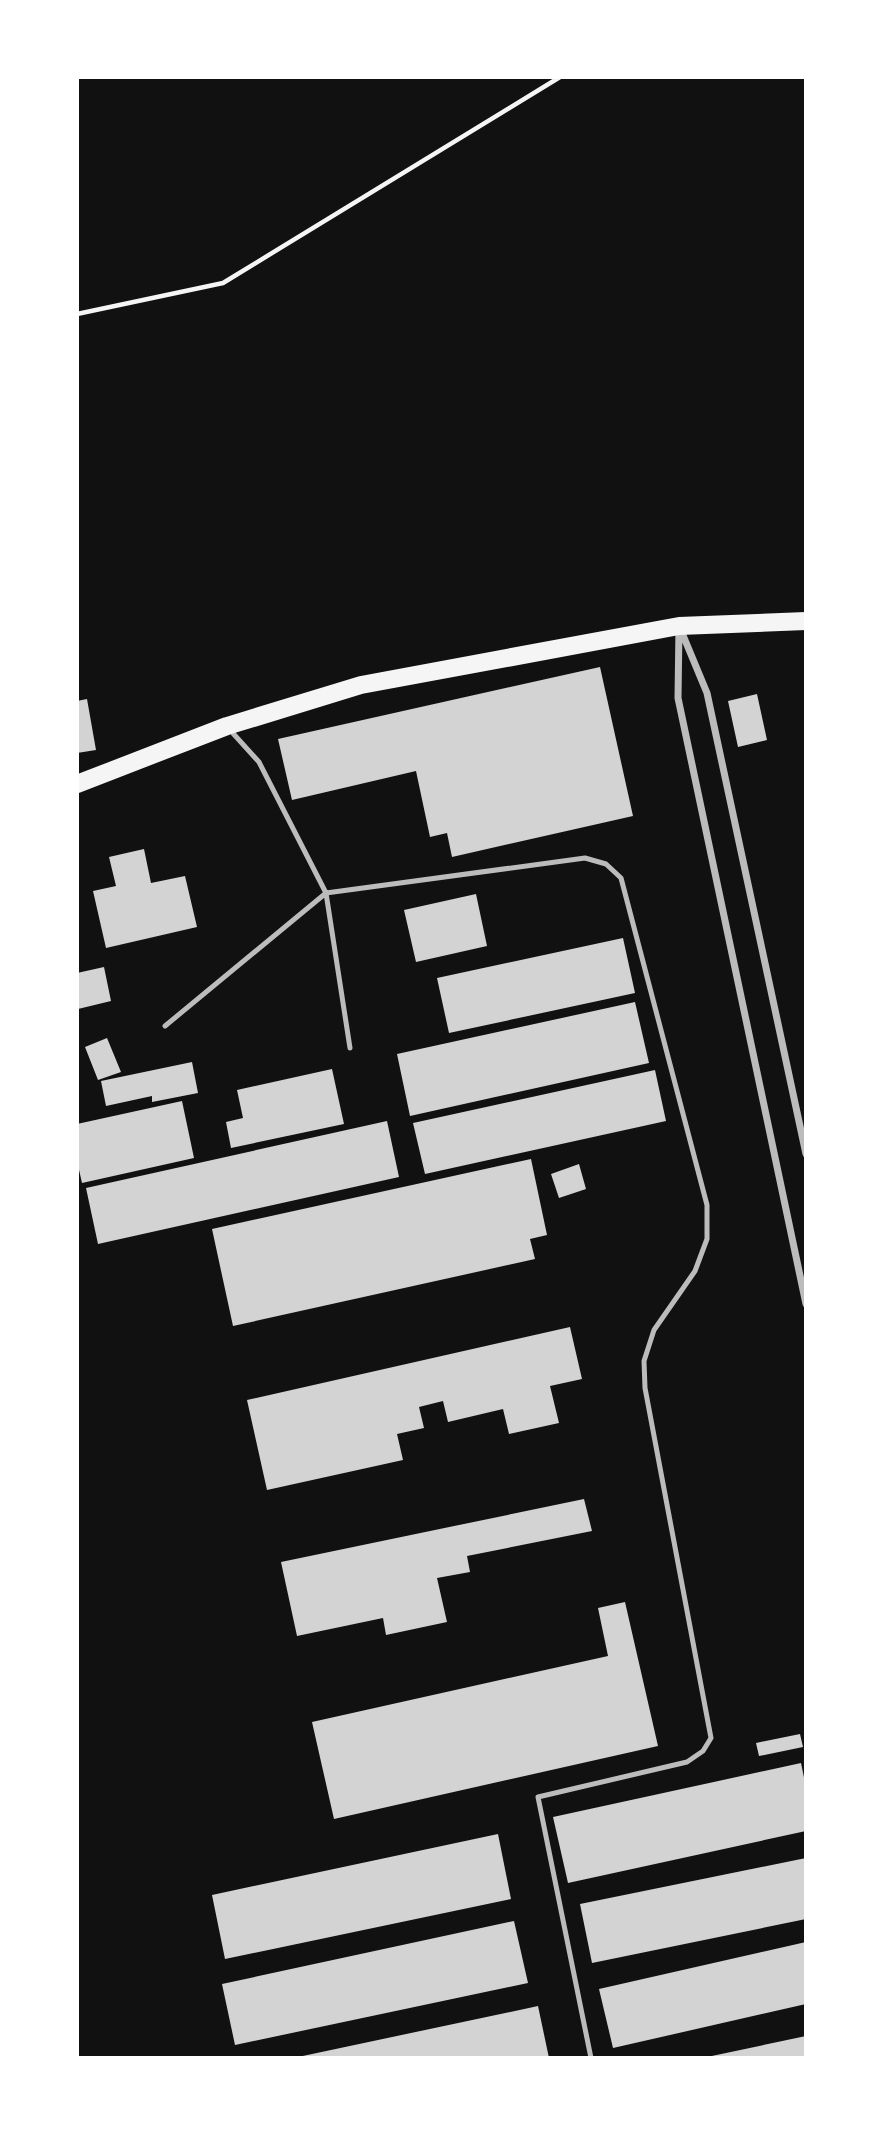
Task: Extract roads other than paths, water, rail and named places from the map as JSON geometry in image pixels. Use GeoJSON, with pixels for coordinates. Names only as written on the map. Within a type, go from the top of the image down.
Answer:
{"type":"FeatureCollection","features":[{"type":"Feature","properties":{"kind":"main road"},"geometry":{"type":"LineString","coordinates":[[77,784],[226,726],[361,685],[679,626],[806,621]]}},
{"type":"Feature","properties":{"kind":"street"},"geometry":{"type":"LineString","coordinates":[[679,626],[707,693],[806,1154]]}},
{"type":"Feature","properties":{"kind":"street"},"geometry":{"type":"LineString","coordinates":[[679,626],[678,698],[806,1304]]}},
{"type":"Feature","properties":{"kind":"lane"},"geometry":{"type":"LineString","coordinates":[[226,726],[259,762],[326,893],[350,1048]]}},
{"type":"Feature","properties":{"kind":"lane"},"geometry":{"type":"LineString","coordinates":[[165,1027],[326,893],[584,858],[606,864],[621,878],[707,1205],[707,1239],[695,1271],[654,1330],[644,1361],[645,1388],[711,1738],[703,1751],[687,1762],[538,1797],[592,2058]]}}]}
